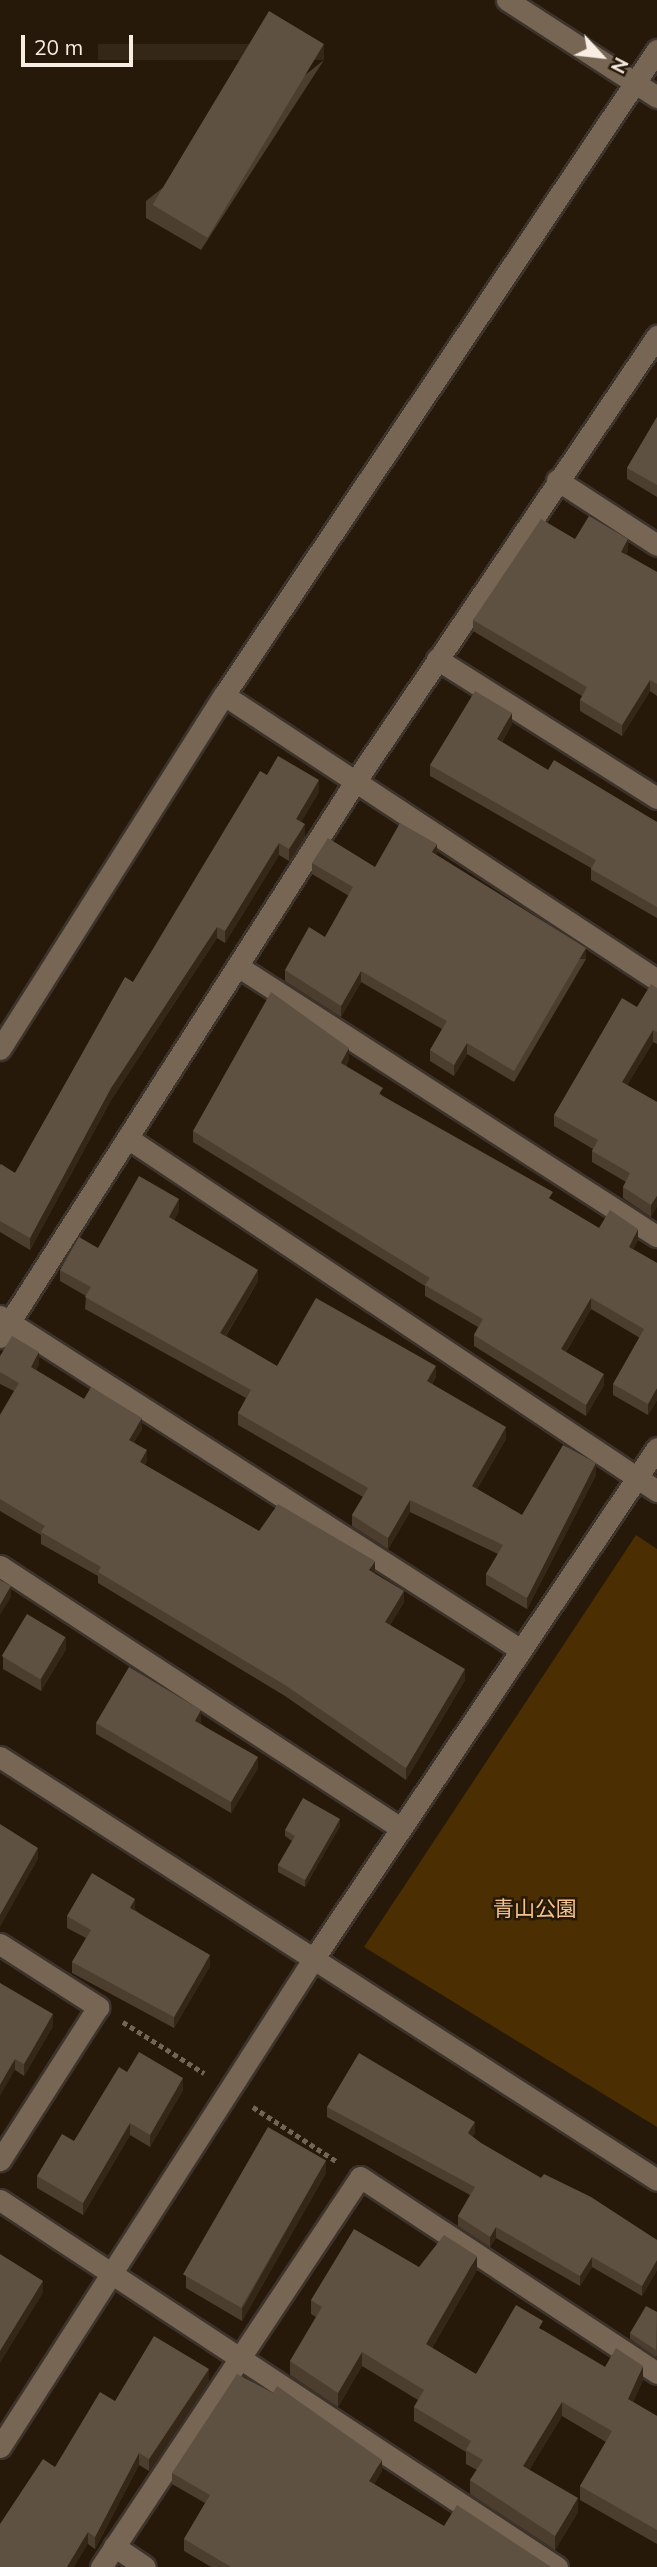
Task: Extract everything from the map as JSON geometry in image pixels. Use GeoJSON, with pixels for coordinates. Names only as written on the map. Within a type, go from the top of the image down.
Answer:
{"type":"FeatureCollection","features":[{"type":"Feature","properties":{"kind":"street"},"geometry":{"type":"LineString","coordinates":[[507,0],[657,97]]}},
{"type":"Feature","properties":{"kind":"street"},"geometry":{"type":"LineString","coordinates":[[0,1049],[224,695],[657,50]]}},
{"type":"Feature","properties":{"kind":"street"},"geometry":{"type":"LineString","coordinates":[[521,1650],[3,1325],[129,1139],[355,782],[657,336]]}},
{"type":"Feature","properties":{"kind":"street"},"geometry":{"type":"LineString","coordinates":[[557,480],[657,545]]}},
{"type":"Feature","properties":{"kind":"street"},"geometry":{"type":"LineString","coordinates":[[437,659],[657,798]]}},
{"type":"Feature","properties":{"kind":"street"},"geometry":{"type":"LineString","coordinates":[[224,695],[657,980]]}},
{"type":"Feature","properties":{"kind":"street"},"geometry":{"type":"LineString","coordinates":[[239,967],[657,1236]]}},
{"type":"Feature","properties":{"kind":"street"},"geometry":{"type":"LineString","coordinates":[[129,1139],[657,1491]]}},
{"type":"Feature","properties":{"kind":"street"},"geometry":{"type":"LineString","coordinates":[[0,2446],[312,1961],[657,1448]]}},
{"type":"Feature","properties":{"kind":"street"},"geometry":{"type":"LineString","coordinates":[[0,1566],[401,1828]]}},
{"type":"Feature","properties":{"kind":"street"},"geometry":{"type":"LineString","coordinates":[[0,1757],[312,1961],[657,2180]]}},
{"type":"Feature","properties":{"kind":"street"},"geometry":{"type":"LineString","coordinates":[[0,1944],[98,2007],[0,2160]]}},
{"type":"Feature","properties":{"kind":"street"},"geometry":{"type":"LineString","coordinates":[[101,2567],[360,2177],[657,2373]]}},
{"type":"Feature","properties":{"kind":"street"},"geometry":{"type":"LineString","coordinates":[[0,2200],[558,2567]]}},
{"type":"Feature","properties":{"kind":"street"},"geometry":{"type":"LineString","coordinates":[[114,2546],[145,2567]]}},
{"type":"Feature","properties":{"kind":"path"},"geometry":{"type":"LineString","coordinates":[[98,2007],[210,2077]]}},
{"type":"Feature","properties":{"kind":"path"},"geometry":{"type":"LineString","coordinates":[[253,2107],[360,2177]]}},
{"type":"Feature","properties":{"kind":"green space","name":"青山公園"},"geometry":{"type":"Polygon","coordinates":[[[636,1535],[657,1549],[657,2127],[364,1947],[636,1535]]]}},
{"type":"Feature","properties":{"kind":"building"},"geometry":{"type":"Polygon","coordinates":[[[269,11],[324,44],[207,238],[153,205],[269,11]]]}},
{"type":"Feature","properties":{"kind":"building"},"geometry":{"type":"Polygon","coordinates":[[[657,417],[657,485],[627,468],[657,417]]]}},
{"type":"Feature","properties":{"kind":"building"},"geometry":{"type":"Polygon","coordinates":[[[589,516],[628,539],[621,552],[657,572],[657,684],[650,680],[622,725],[580,700],[587,687],[473,620],[541,519],[575,539],[589,516]]]}},
{"type":"Feature","properties":{"kind":"building"},"geometry":{"type":"Polygon","coordinates":[[[475,691],[512,713],[497,739],[548,770],[554,760],[657,822],[657,907],[591,869],[596,860],[430,765],[475,691]]]}},
{"type":"Feature","properties":{"kind":"building"},"geometry":{"type":"Polygon","coordinates":[[[278,756],[319,780],[296,819],[305,824],[289,849],[279,843],[225,931],[217,927],[111,1088],[30,1238],[0,1221],[0,1165],[15,1173],[125,977],[133,982],[260,771],[267,775],[278,756]]]}},
{"type":"Feature","properties":{"kind":"building"},"geometry":{"type":"Polygon","coordinates":[[[400,823],[437,844],[432,852],[586,948],[514,1071],[467,1043],[454,1065],[430,1050],[447,1021],[361,971],[341,1006],[285,970],[309,927],[325,937],[353,887],[312,863],[328,838],[375,867],[400,823]]]}},
{"type":"Feature","properties":{"kind":"building"},"geometry":{"type":"Polygon","coordinates":[[[651,984],[657,988],[657,1032],[653,1030],[622,1082],[657,1102],[657,1196],[651,1205],[623,1187],[630,1173],[592,1151],[598,1140],[554,1115],[622,998],[637,1007],[651,984]]]}},
{"type":"Feature","properties":{"kind":"building"},"geometry":{"type":"Polygon","coordinates":[[[271,992],[349,1048],[341,1063],[383,1088],[379,1094],[553,1192],[549,1198],[599,1228],[610,1210],[638,1229],[629,1247],[657,1263],[657,1388],[648,1404],[613,1384],[644,1329],[591,1298],[561,1349],[604,1374],[586,1405],[474,1335],[483,1319],[425,1285],[430,1278],[193,1131],[271,992]]]}},
{"type":"Feature","properties":{"kind":"building"},"geometry":{"type":"Polygon","coordinates":[[[139,1176],[179,1199],[169,1217],[258,1270],[220,1333],[277,1366],[316,1298],[436,1366],[427,1381],[506,1427],[472,1486],[522,1515],[563,1445],[596,1463],[527,1598],[486,1574],[503,1545],[410,1500],[388,1538],[352,1515],[368,1488],[238,1413],[251,1390],[85,1297],[91,1287],[60,1270],[79,1237],[98,1248],[139,1176]]]}},
{"type":"Feature","properties":{"kind":"building"},"geometry":{"type":"Polygon","coordinates":[[[12,1336],[39,1352],[31,1367],[84,1399],[91,1387],[142,1418],[129,1440],[147,1450],[140,1462],[259,1531],[278,1504],[375,1561],[369,1570],[404,1591],[385,1622],[465,1669],[406,1768],[285,1685],[98,1572],[101,1567],[41,1532],[45,1526],[0,1499],[0,1415],[19,1383],[0,1372],[0,1356],[12,1336]]]}},
{"type":"Feature","properties":{"kind":"building"},"geometry":{"type":"Polygon","coordinates":[[[0,1580],[11,1586],[0,1605],[0,1580]]]}},
{"type":"Feature","properties":{"kind":"building"},"geometry":{"type":"Polygon","coordinates":[[[27,1614],[66,1637],[40,1679],[2,1656],[27,1614]]]}},
{"type":"Feature","properties":{"kind":"building"},"geometry":{"type":"Polygon","coordinates":[[[129,1667],[201,1710],[195,1721],[258,1757],[231,1802],[96,1723],[129,1667]]]}},
{"type":"Feature","properties":{"kind":"building"},"geometry":{"type":"Polygon","coordinates":[[[303,1798],[340,1819],[305,1880],[278,1865],[295,1836],[285,1830],[303,1798]]]}},
{"type":"Feature","properties":{"kind":"building"},"geometry":{"type":"Polygon","coordinates":[[[0,1824],[38,1848],[0,1915],[0,1824]]]}},
{"type":"Feature","properties":{"kind":"building"},"geometry":{"type":"Polygon","coordinates":[[[92,1873],[135,1899],[130,1908],[210,1955],[174,2017],[72,1962],[91,1930],[67,1916],[92,1873]]]}},
{"type":"Feature","properties":{"kind":"building"},"geometry":{"type":"Polygon","coordinates":[[[0,1983],[53,2014],[24,2064],[15,2059],[0,2085],[0,1983]]]}},
{"type":"Feature","properties":{"kind":"building"},"geometry":{"type":"Polygon","coordinates":[[[139,2052],[183,2078],[150,2135],[130,2123],[83,2203],[37,2176],[62,2134],[74,2141],[119,2067],[127,2072],[139,2052]]]}},
{"type":"Feature","properties":{"kind":"building"},"geometry":{"type":"Polygon","coordinates":[[[359,2053],[475,2122],[468,2133],[481,2143],[541,2178],[544,2174],[591,2197],[657,2240],[657,2260],[642,2286],[592,2257],[580,2276],[496,2227],[490,2237],[458,2216],[475,2187],[327,2107],[359,2053]]]}},
{"type":"Feature","properties":{"kind":"building"},"geometry":{"type":"Polygon","coordinates":[[[268,2127],[326,2160],[241,2308],[183,2274],[268,2127]]]}},
{"type":"Feature","properties":{"kind":"building"},"geometry":{"type":"Polygon","coordinates":[[[354,2229],[419,2267],[444,2235],[477,2256],[426,2344],[476,2374],[516,2305],[543,2321],[539,2328],[605,2367],[616,2348],[643,2366],[628,2399],[657,2416],[657,2530],[580,2486],[612,2431],[562,2402],[523,2466],[578,2498],[555,2536],[470,2480],[483,2460],[466,2450],[471,2441],[414,2407],[424,2390],[362,2352],[338,2393],[290,2361],[322,2307],[311,2300],[354,2229]]]}},
{"type":"Feature","properties":{"kind":"building"},"geometry":{"type":"Polygon","coordinates":[[[0,2254],[43,2281],[0,2351],[0,2254]]]}},
{"type":"Feature","properties":{"kind":"building"},"geometry":{"type":"Polygon","coordinates":[[[646,2306],[657,2312],[656,2350],[630,2333],[646,2306]]]}},
{"type":"Feature","properties":{"kind":"building"},"geometry":{"type":"Polygon","coordinates":[[[154,2336],[209,2369],[149,2459],[139,2453],[95,2537],[88,2532],[67,2567],[0,2567],[0,2524],[43,2459],[55,2467],[100,2392],[115,2401],[154,2336]]]}},
{"type":"Feature","properties":{"kind":"building"},"geometry":{"type":"Polygon","coordinates":[[[237,2374],[273,2393],[277,2386],[382,2460],[369,2481],[444,2526],[457,2505],[551,2567],[231,2567],[184,2539],[210,2495],[172,2473],[237,2374]]]}}]}
